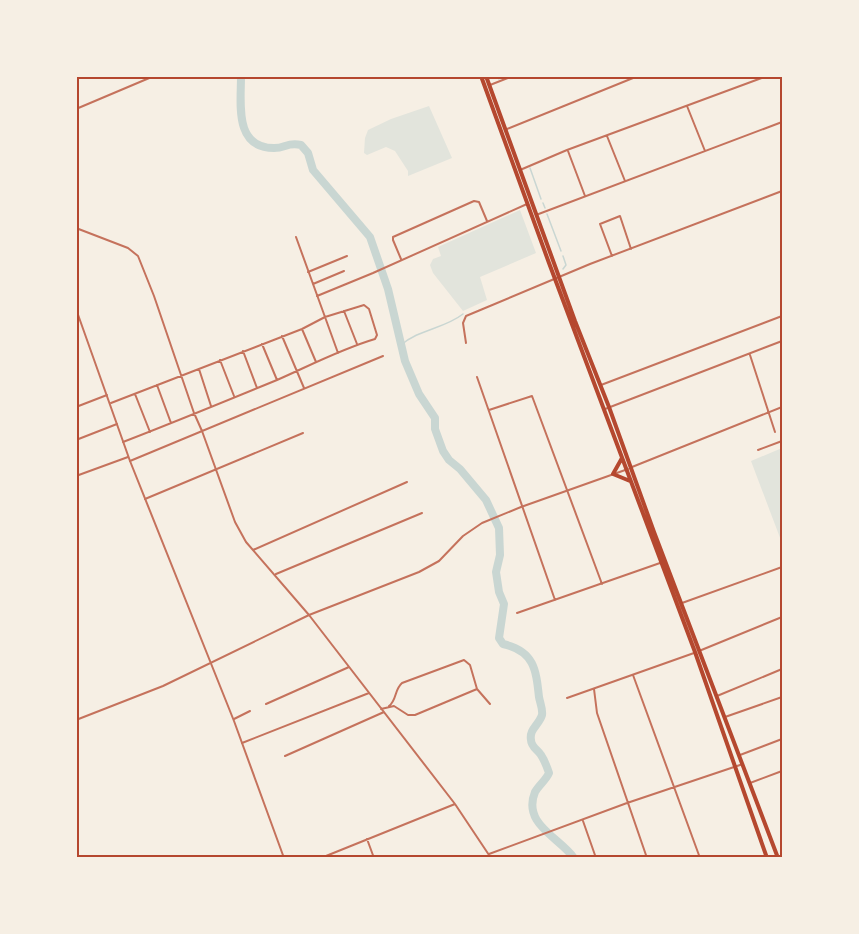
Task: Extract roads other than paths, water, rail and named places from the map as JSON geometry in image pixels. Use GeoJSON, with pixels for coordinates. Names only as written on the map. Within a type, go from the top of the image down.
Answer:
{"type":"FeatureCollection","features":[{"type":"Feature","properties":{"kind":"highway"},"geometry":{"type":"LineString","coordinates":[[481,76],[527,204],[601,385],[622,458],[629,469],[631,481],[697,651],[717,696],[778,858]]}},
{"type":"Feature","properties":{"kind":"highway"},"geometry":{"type":"LineString","coordinates":[[486,76],[557,278],[663,562],[682,603],[767,858]]}},
{"type":"Feature","properties":{"kind":"highway"},"geometry":{"type":"LineString","coordinates":[[622,458],[613,474],[631,481]]}},
{"type":"Feature","properties":{"kind":"street"},"geometry":{"type":"LineString","coordinates":[[76,79],[84,76]]}},
{"type":"Feature","properties":{"kind":"street"},"geometry":{"type":"LineString","coordinates":[[76,109],[154,76]]}},
{"type":"Feature","properties":{"kind":"street"},"geometry":{"type":"LineString","coordinates":[[489,85],[513,76]]}},
{"type":"Feature","properties":{"kind":"street"},"geometry":{"type":"LineString","coordinates":[[505,130],[638,76]]}},
{"type":"Feature","properties":{"kind":"street"},"geometry":{"type":"LineString","coordinates":[[520,170],[567,150],[767,76]]}},
{"type":"Feature","properties":{"kind":"street"},"geometry":{"type":"LineString","coordinates":[[687,106],[705,151]]}},
{"type":"Feature","properties":{"kind":"street"},"geometry":{"type":"LineString","coordinates":[[536,215],[783,122]]}},
{"type":"Feature","properties":{"kind":"street"},"geometry":{"type":"LineString","coordinates":[[607,135],[625,181]]}},
{"type":"Feature","properties":{"kind":"street"},"geometry":{"type":"LineString","coordinates":[[567,150],[585,196]]}},
{"type":"Feature","properties":{"kind":"street"},"geometry":{"type":"LineString","coordinates":[[466,343],[463,323],[466,316],[612,256],[783,191]]}},
{"type":"Feature","properties":{"kind":"street"},"geometry":{"type":"LineString","coordinates":[[402,260],[393,237],[477,201],[487,221]]}},
{"type":"Feature","properties":{"kind":"street"},"geometry":{"type":"LineString","coordinates":[[317,296],[527,204]]}},
{"type":"Feature","properties":{"kind":"street"},"geometry":{"type":"LineString","coordinates":[[612,256],[600,224],[620,216],[631,249]]}},
{"type":"Feature","properties":{"kind":"street"},"geometry":{"type":"LineString","coordinates":[[76,228],[128,248],[138,256],[235,522],[246,542],[309,615],[383,710],[455,804],[490,856],[582,819],[743,764]]}},
{"type":"Feature","properties":{"kind":"street"},"geometry":{"type":"LineString","coordinates":[[296,237],[338,353]]}},
{"type":"Feature","properties":{"kind":"street"},"geometry":{"type":"LineString","coordinates":[[308,272],[347,256]]}},
{"type":"Feature","properties":{"kind":"street"},"geometry":{"type":"LineString","coordinates":[[312,284],[344,271]]}},
{"type":"Feature","properties":{"kind":"street"},"geometry":{"type":"LineString","coordinates":[[111,403],[325,317],[362,305],[369,309],[375,339],[357,344],[277,380],[123,442]]}},
{"type":"Feature","properties":{"kind":"street"},"geometry":{"type":"LineString","coordinates":[[76,309],[111,403],[128,457],[233,719],[284,858]]}},
{"type":"Feature","properties":{"kind":"street"},"geometry":{"type":"LineString","coordinates":[[344,311],[357,344]]}},
{"type":"Feature","properties":{"kind":"street"},"geometry":{"type":"LineString","coordinates":[[601,385],[783,316]]}},
{"type":"Feature","properties":{"kind":"street"},"geometry":{"type":"LineString","coordinates":[[302,328],[316,362]]}},
{"type":"Feature","properties":{"kind":"street"},"geometry":{"type":"LineString","coordinates":[[282,336],[304,388]]}},
{"type":"Feature","properties":{"kind":"street"},"geometry":{"type":"LineString","coordinates":[[607,408],[783,341]]}},
{"type":"Feature","properties":{"kind":"street"},"geometry":{"type":"LineString","coordinates":[[262,343],[277,380]]}},
{"type":"Feature","properties":{"kind":"street"},"geometry":{"type":"LineString","coordinates":[[243,351],[257,388]]}},
{"type":"Feature","properties":{"kind":"street"},"geometry":{"type":"LineString","coordinates":[[750,353],[775,432]]}},
{"type":"Feature","properties":{"kind":"street"},"geometry":{"type":"LineString","coordinates":[[130,461],[383,356]]}},
{"type":"Feature","properties":{"kind":"street"},"geometry":{"type":"LineString","coordinates":[[220,360],[235,397]]}},
{"type":"Feature","properties":{"kind":"street"},"geometry":{"type":"LineString","coordinates":[[199,369],[211,406]]}},
{"type":"Feature","properties":{"kind":"street"},"geometry":{"type":"LineString","coordinates":[[477,377],[555,600]]}},
{"type":"Feature","properties":{"kind":"street"},"geometry":{"type":"LineString","coordinates":[[157,385],[171,423]]}},
{"type":"Feature","properties":{"kind":"street"},"geometry":{"type":"LineString","coordinates":[[135,394],[150,432]]}},
{"type":"Feature","properties":{"kind":"street"},"geometry":{"type":"LineString","coordinates":[[76,407],[107,395]]}},
{"type":"Feature","properties":{"kind":"street"},"geometry":{"type":"LineString","coordinates":[[489,410],[532,396],[602,584]]}},
{"type":"Feature","properties":{"kind":"street"},"geometry":{"type":"LineString","coordinates":[[76,720],[163,686],[309,615],[430,567],[463,536],[491,520],[629,469],[783,407]]}},
{"type":"Feature","properties":{"kind":"street"},"geometry":{"type":"LineString","coordinates":[[76,440],[117,424]]}},
{"type":"Feature","properties":{"kind":"street"},"geometry":{"type":"LineString","coordinates":[[145,499],[303,433]]}},
{"type":"Feature","properties":{"kind":"street"},"geometry":{"type":"LineString","coordinates":[[758,450],[783,441]]}},
{"type":"Feature","properties":{"kind":"street"},"geometry":{"type":"LineString","coordinates":[[76,476],[128,457]]}},
{"type":"Feature","properties":{"kind":"street"},"geometry":{"type":"LineString","coordinates":[[253,550],[406,482]]}},
{"type":"Feature","properties":{"kind":"street"},"geometry":{"type":"LineString","coordinates":[[275,575],[422,513]]}},
{"type":"Feature","properties":{"kind":"street"},"geometry":{"type":"LineString","coordinates":[[518,613],[663,562]]}},
{"type":"Feature","properties":{"kind":"street"},"geometry":{"type":"LineString","coordinates":[[682,603],[783,567]]}},
{"type":"Feature","properties":{"kind":"street"},"geometry":{"type":"LineString","coordinates":[[567,698],[783,617]]}},
{"type":"Feature","properties":{"kind":"street"},"geometry":{"type":"LineString","coordinates":[[285,756],[383,710],[393,702],[396,689],[402,683],[459,661],[464,660],[470,665],[477,689],[490,704]]}},
{"type":"Feature","properties":{"kind":"street"},"geometry":{"type":"LineString","coordinates":[[266,704],[349,667]]}},
{"type":"Feature","properties":{"kind":"street"},"geometry":{"type":"LineString","coordinates":[[717,696],[783,669]]}},
{"type":"Feature","properties":{"kind":"street"},"geometry":{"type":"LineString","coordinates":[[633,675],[700,858]]}},
{"type":"Feature","properties":{"kind":"street"},"geometry":{"type":"LineString","coordinates":[[389,706],[399,707],[411,716],[477,689]]}},
{"type":"Feature","properties":{"kind":"street"},"geometry":{"type":"LineString","coordinates":[[594,689],[597,713],[647,858]]}},
{"type":"Feature","properties":{"kind":"street"},"geometry":{"type":"LineString","coordinates":[[242,743],[369,693]]}},
{"type":"Feature","properties":{"kind":"street"},"geometry":{"type":"LineString","coordinates":[[725,717],[783,697]]}},
{"type":"Feature","properties":{"kind":"street"},"geometry":{"type":"LineString","coordinates":[[233,719],[250,711]]}},
{"type":"Feature","properties":{"kind":"street"},"geometry":{"type":"LineString","coordinates":[[740,755],[783,739]]}},
{"type":"Feature","properties":{"kind":"street"},"geometry":{"type":"LineString","coordinates":[[750,783],[783,771]]}},
{"type":"Feature","properties":{"kind":"street"},"geometry":{"type":"LineString","coordinates":[[321,858],[455,804]]}},
{"type":"Feature","properties":{"kind":"street"},"geometry":{"type":"LineString","coordinates":[[582,819],[596,858]]}},
{"type":"Feature","properties":{"kind":"street"},"geometry":{"type":"LineString","coordinates":[[367,839],[374,858]]}},
{"type":"Feature","properties":{"kind":"waterway"},"geometry":{"type":"LineString","coordinates":[[241,76],[242,122],[252,141],[261,146],[274,148],[293,144],[301,145],[308,153],[313,170],[370,237],[388,289],[405,361],[419,394],[435,418],[435,429],[443,451],[486,500],[499,528],[500,555],[496,572],[499,592],[504,604],[499,638],[503,644],[521,651],[532,663],[542,710],[541,718],[531,733],[531,742],[540,753],[549,773],[535,792],[532,803],[534,813],[544,829],[574,858]]}},
{"type":"Feature","properties":{"kind":"waterway"},"geometry":{"type":"LineString","coordinates":[[530,168],[541,199]]}},
{"type":"Feature","properties":{"kind":"waterway"},"geometry":{"type":"LineString","coordinates":[[543,203],[545,208]]}},
{"type":"Feature","properties":{"kind":"waterway"},"geometry":{"type":"LineString","coordinates":[[547,214],[561,251]]}},
{"type":"Feature","properties":{"kind":"waterway"},"geometry":{"type":"LineString","coordinates":[[563,256],[566,265],[563,269]]}},
{"type":"Feature","properties":{"kind":"waterway"},"geometry":{"type":"LineString","coordinates":[[401,345],[463,314]]}}]}
